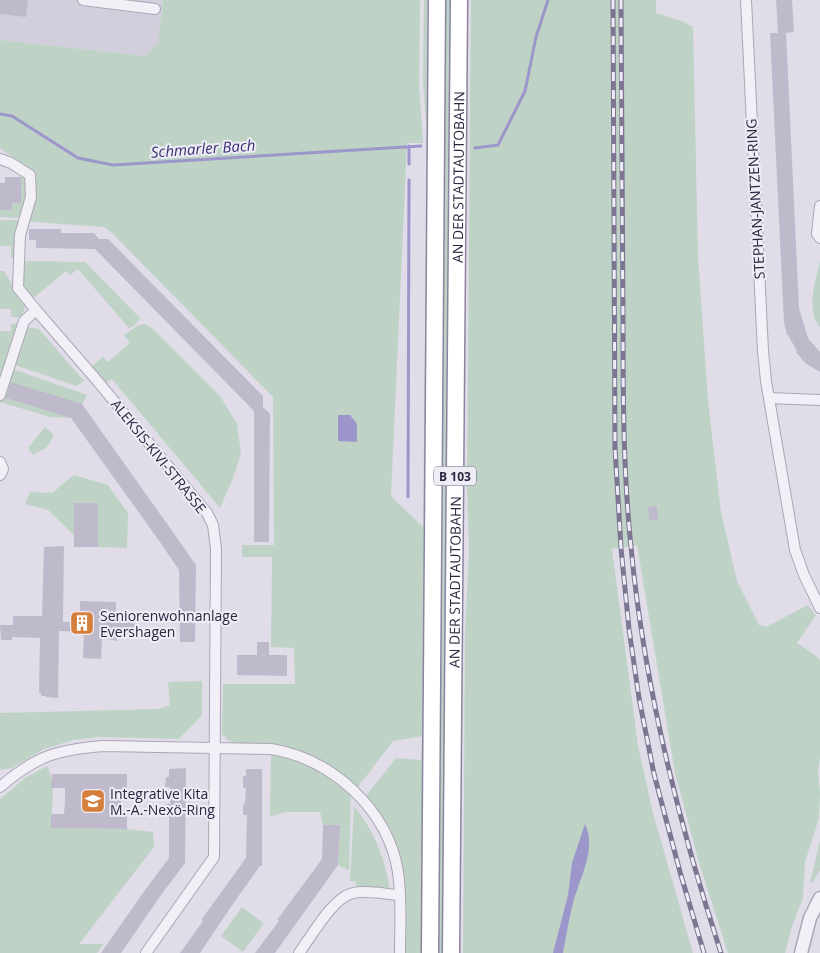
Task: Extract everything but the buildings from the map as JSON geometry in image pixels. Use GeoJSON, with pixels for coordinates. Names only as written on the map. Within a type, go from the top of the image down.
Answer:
{"type":"FeatureCollection","features":[{"type":"Feature","properties":{"kind":"highway","name":"AN DER STADTAUTOBAHN"},"geometry":{"type":"LineString","coordinates":[[430,953],[437,0]]}},
{"type":"Feature","properties":{"kind":"highway","name":"AN DER STADTAUTOBAHN"},"geometry":{"type":"LineString","coordinates":[[451,953],[459,0]]}},
{"type":"Feature","properties":{"kind":"street"},"geometry":{"type":"LineString","coordinates":[[82,0],[155,9]]}},
{"type":"Feature","properties":{"kind":"street","name":"STEPHAN-JANTZEN-RING"},"geometry":{"type":"LineString","coordinates":[[746,0],[762,334],[768,398],[795,550],[804,575],[820,608]]}},
{"type":"Feature","properties":{"kind":"street","name":"ALEKSIS-KIVI-STRASSE"},"geometry":{"type":"LineString","coordinates":[[0,159],[11,163],[30,175],[31,197],[20,235],[18,288],[207,513],[213,525],[216,550],[214,857],[146,953]]}},
{"type":"Feature","properties":{"kind":"street"},"geometry":{"type":"LineString","coordinates":[[820,206],[817,234],[820,238]]}},
{"type":"Feature","properties":{"kind":"street"},"geometry":{"type":"LineString","coordinates":[[0,394],[24,321],[36,310]]}},
{"type":"Feature","properties":{"kind":"street"},"geometry":{"type":"LineString","coordinates":[[768,398],[820,400]]}},
{"type":"Feature","properties":{"kind":"street"},"geometry":{"type":"LineString","coordinates":[[0,462],[3,469],[0,475]]}},
{"type":"Feature","properties":{"kind":"street"},"geometry":{"type":"LineString","coordinates":[[0,788],[30,764],[65,750],[103,746],[271,749],[285,751],[309,760],[339,778],[359,796],[375,817],[386,836],[398,873],[400,953]]}},
{"type":"Feature","properties":{"kind":"street"},"geometry":{"type":"LineString","coordinates":[[299,953],[340,899],[351,893],[364,892],[399,895]]}},
{"type":"Feature","properties":{"kind":"street"},"geometry":{"type":"LineString","coordinates":[[801,953],[810,918],[820,898]]}},
{"type":"Feature","properties":{"kind":"shaded area"},"geometry":{"type":"Polygon","coordinates":[[[0,0],[163,0],[158,44],[145,56],[0,40],[0,0]]]}},
{"type":"Feature","properties":{"kind":"shaded area"},"geometry":{"type":"Polygon","coordinates":[[[338,415],[350,415],[357,424],[357,442],[338,441],[338,415]]]}},
{"type":"Feature","properties":{"kind":"shaded area"},"geometry":{"type":"Polygon","coordinates":[[[585,824],[589,843],[586,863],[573,903],[563,953],[553,953],[568,895],[572,863],[585,824]]]}},
{"type":"Feature","properties":{"kind":"green space"},"geometry":{"type":"Polygon","coordinates":[[[163,0],[420,0],[419,84],[423,143],[407,143],[391,496],[423,527],[427,136],[423,81],[424,0],[427,0],[428,108],[424,953],[404,953],[399,856],[392,836],[380,814],[366,796],[396,758],[421,760],[422,736],[393,741],[358,787],[342,775],[272,746],[235,743],[228,740],[222,734],[223,684],[295,684],[294,648],[271,647],[272,557],[242,557],[242,545],[274,545],[273,397],[104,227],[21,221],[15,258],[11,258],[11,246],[0,246],[0,220],[25,220],[30,175],[38,177],[0,148],[0,40],[145,56],[158,44],[163,0]]]}},
{"type":"Feature","properties":{"kind":"green space"},"geometry":{"type":"Polygon","coordinates":[[[444,0],[450,0],[450,67],[443,953],[437,953],[444,0]]]}},
{"type":"Feature","properties":{"kind":"green space"},"geometry":{"type":"Polygon","coordinates":[[[471,0],[656,0],[656,13],[693,27],[698,256],[708,401],[721,512],[737,581],[759,625],[766,627],[808,605],[816,615],[797,643],[819,658],[820,662],[819,818],[805,862],[803,898],[792,926],[785,953],[728,953],[700,866],[675,773],[637,545],[612,549],[638,746],[653,813],[693,953],[463,953],[465,635],[469,549],[467,489],[471,0]]]}},
{"type":"Feature","properties":{"kind":"green space"},"geometry":{"type":"Polygon","coordinates":[[[21,177],[28,177],[28,198],[21,218],[0,217],[0,210],[12,203],[20,203],[21,177]]]}},
{"type":"Feature","properties":{"kind":"green space"},"geometry":{"type":"Polygon","coordinates":[[[820,260],[820,328],[813,312],[812,303],[820,260]]]}},
{"type":"Feature","properties":{"kind":"green space"},"geometry":{"type":"Polygon","coordinates":[[[23,261],[85,262],[140,318],[134,326],[129,328],[78,269],[70,275],[66,271],[31,300],[23,289],[23,261]]]}},
{"type":"Feature","properties":{"kind":"green space"},"geometry":{"type":"Polygon","coordinates":[[[0,271],[4,271],[27,303],[21,317],[11,317],[11,309],[0,309],[0,271]]]}},
{"type":"Feature","properties":{"kind":"green space"},"geometry":{"type":"Polygon","coordinates":[[[11,324],[18,324],[0,377],[0,331],[11,331],[11,324]]]}},
{"type":"Feature","properties":{"kind":"green space"},"geometry":{"type":"Polygon","coordinates":[[[144,324],[152,328],[220,396],[237,424],[241,454],[220,508],[112,379],[106,383],[92,366],[103,357],[108,362],[130,343],[124,335],[139,325],[144,324]]]}},
{"type":"Feature","properties":{"kind":"green space"},"geometry":{"type":"Polygon","coordinates":[[[26,327],[39,329],[84,381],[76,386],[12,364],[26,327]]]}},
{"type":"Feature","properties":{"kind":"green space"},"geometry":{"type":"Polygon","coordinates":[[[10,368],[87,395],[82,404],[7,398],[71,418],[50,417],[0,402],[10,368]]]}},
{"type":"Feature","properties":{"kind":"green space"},"geometry":{"type":"Polygon","coordinates":[[[45,427],[54,435],[47,447],[33,455],[28,448],[45,427]]]}},
{"type":"Feature","properties":{"kind":"green space"},"geometry":{"type":"Polygon","coordinates":[[[74,475],[108,485],[128,513],[127,548],[98,547],[98,503],[74,503],[74,535],[48,510],[25,504],[30,492],[52,493],[74,475]]]}},
{"type":"Feature","properties":{"kind":"green space"},"geometry":{"type":"Polygon","coordinates":[[[202,681],[202,715],[179,739],[98,737],[73,740],[42,750],[12,768],[0,770],[0,713],[159,709],[170,705],[168,682],[202,681]]]}},
{"type":"Feature","properties":{"kind":"green space"},"geometry":{"type":"Polygon","coordinates":[[[271,749],[285,751],[351,788],[349,870],[338,865],[339,825],[323,825],[320,812],[284,812],[270,817],[271,749]]]}},
{"type":"Feature","properties":{"kind":"green space"},"geometry":{"type":"Polygon","coordinates":[[[47,766],[53,788],[51,828],[127,829],[153,832],[154,847],[79,944],[104,944],[97,953],[0,953],[0,799],[25,778],[47,766]]]}},
{"type":"Feature","properties":{"kind":"green space"},"geometry":{"type":"Polygon","coordinates":[[[354,806],[368,825],[378,846],[386,868],[390,892],[356,889],[356,882],[350,881],[354,806]]]}},
{"type":"Feature","properties":{"kind":"green space"},"geometry":{"type":"Polygon","coordinates":[[[820,840],[820,870],[812,883],[810,883],[820,840]]]}},
{"type":"Feature","properties":{"kind":"green space"},"geometry":{"type":"Polygon","coordinates":[[[242,907],[264,923],[243,952],[221,936],[242,907]]]}},
{"type":"Feature","properties":{"kind":"waterway","name":"Schmarler Bach"},"geometry":{"type":"LineString","coordinates":[[475,148],[498,145],[525,91],[536,37],[548,0]]}},
{"type":"Feature","properties":{"kind":"waterway","name":"Schmarler Bach"},"geometry":{"type":"LineString","coordinates":[[0,114],[12,116],[78,158],[113,165],[421,146]]}},
{"type":"Feature","properties":{"kind":"waterway"},"geometry":{"type":"LineString","coordinates":[[409,146],[409,164]]}},
{"type":"Feature","properties":{"kind":"waterway"},"geometry":{"type":"LineString","coordinates":[[408,497],[409,180]]}},
{"type":"Feature","properties":{"kind":"railway"},"geometry":{"type":"LineString","coordinates":[[613,0],[615,448],[621,548],[629,629],[639,698],[654,774],[704,953]]}},
{"type":"Feature","properties":{"kind":"railway"},"geometry":{"type":"LineString","coordinates":[[621,0],[623,402],[626,489],[631,547],[644,651],[665,753],[677,803],[721,953]]}},
{"type":"Feature","properties":{"kind":"place","name":"Seniorenwohnanlage Evershagen"},"geometry":{"type":"Point","coordinates":[82,623]}},
{"type":"Feature","properties":{"kind":"place","name":"Integrative Kita M.-A.-Nexö-Ring"},"geometry":{"type":"Point","coordinates":[93,801]}}]}
